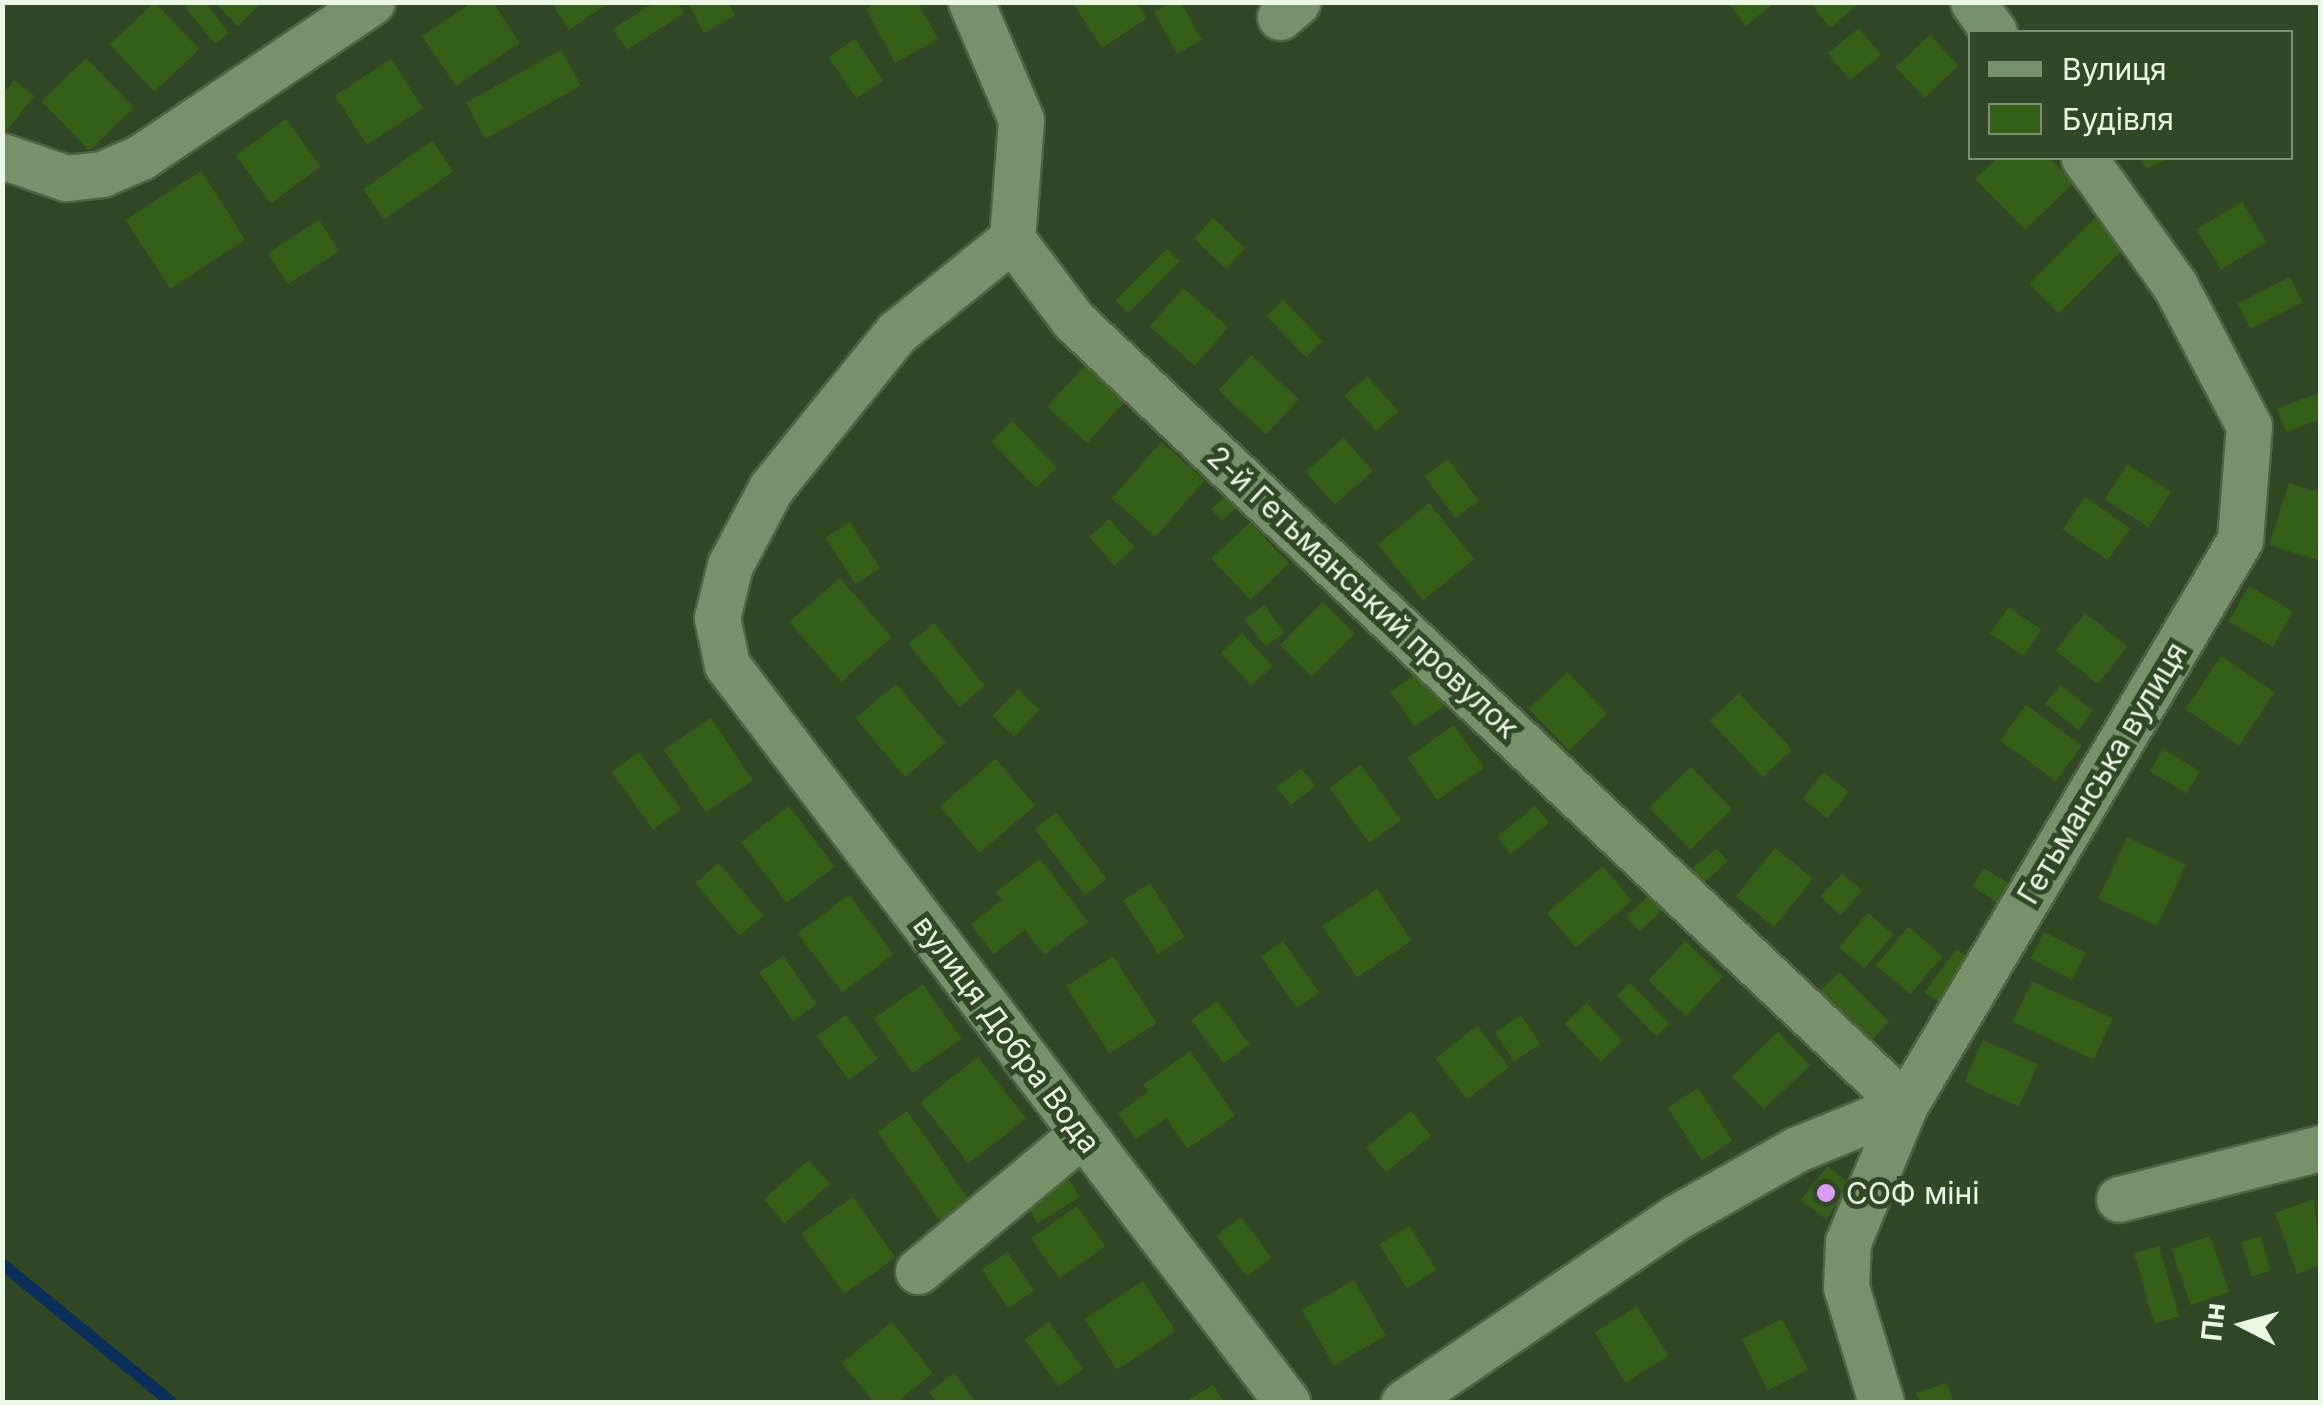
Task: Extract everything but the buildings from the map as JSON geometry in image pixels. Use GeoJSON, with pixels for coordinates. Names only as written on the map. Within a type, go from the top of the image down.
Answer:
{"type":"FeatureCollection","features":[{"type":"Feature","properties":{"kind":"street"},"geometry":{"type":"LineString","coordinates":[[971,2],[1022,120],[1012,239]]}},
{"type":"Feature","properties":{"kind":"street"},"geometry":{"type":"LineString","coordinates":[[1973,2],[1993,30]]}},
{"type":"Feature","properties":{"kind":"street"},"geometry":{"type":"LineString","coordinates":[[2,156],[66,178],[102,174],[141,156],[360,5]]}},
{"type":"Feature","properties":{"kind":"street","name":"Гетьманська вулиця"},"geometry":{"type":"LineString","coordinates":[[1881,1402],[1846,1287],[1848,1242],[1905,1104],[2240,540],[2249,426],[2174,284],[2085,160]]}},
{"type":"Feature","properties":{"kind":"street","name":"вулиця Добра Вода"},"geometry":{"type":"LineString","coordinates":[[1012,239],[897,332],[771,488],[730,565],[717,618],[727,665],[1287,1402]]}},
{"type":"Feature","properties":{"kind":"street","name":"2-й Гетьманський провулок"},"geometry":{"type":"LineString","coordinates":[[1012,239],[1074,321],[1905,1104]]}},
{"type":"Feature","properties":{"kind":"street"},"geometry":{"type":"LineString","coordinates":[[1404,1402],[1675,1218],[1797,1149],[1905,1104]]}},
{"type":"Feature","properties":{"kind":"street"},"geometry":{"type":"LineString","coordinates":[[918,1271],[1082,1134]]}},
{"type":"Feature","properties":{"kind":"street"},"geometry":{"type":"LineString","coordinates":[[2120,1200],[2320,1148]]}},
{"type":"Feature","properties":{"kind":"waterway"},"geometry":{"type":"LineString","coordinates":[[2,1264],[171,1402]]}},
{"type":"Feature","properties":{"kind":"place","name":"СОФ міні"},"geometry":{"type":"Point","coordinates":[1826,1193]}}]}
